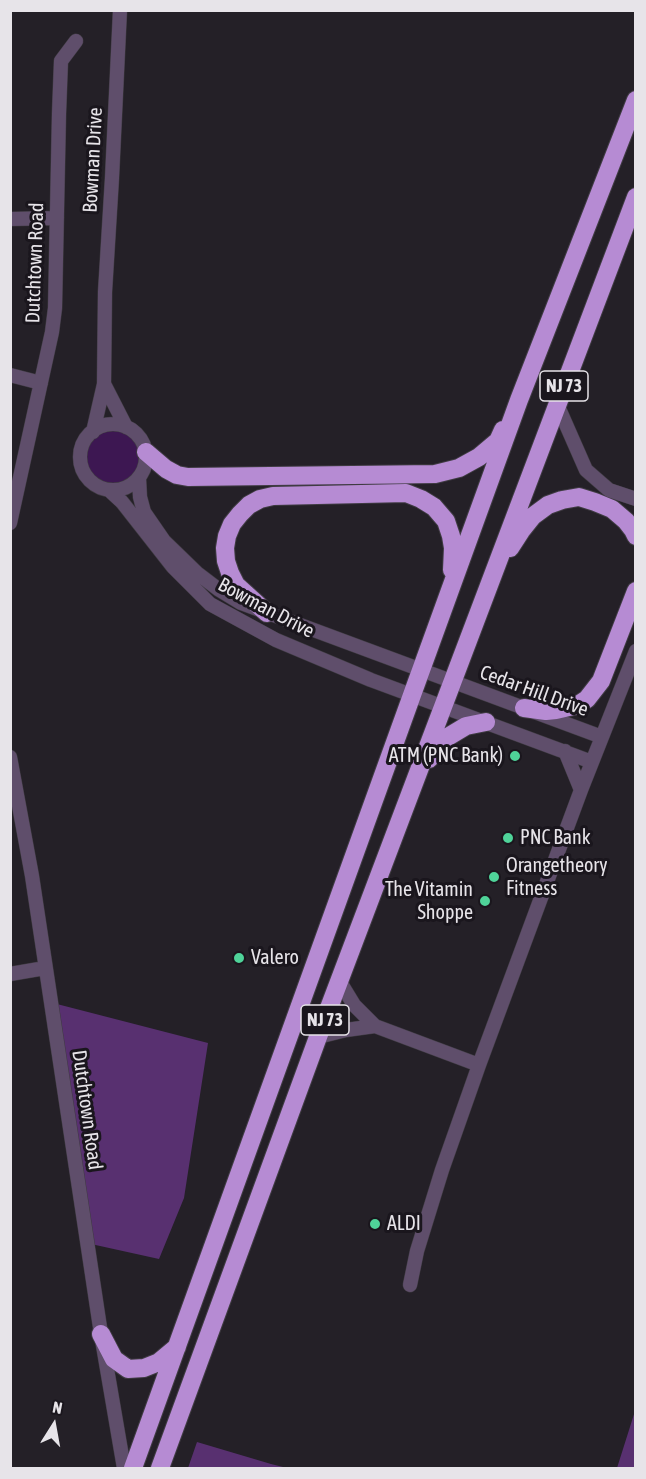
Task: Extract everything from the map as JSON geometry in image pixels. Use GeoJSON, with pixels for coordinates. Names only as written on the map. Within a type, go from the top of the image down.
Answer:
{"type":"FeatureCollection","features":[{"type":"Feature","properties":{"kind":"highway","name":"NJ 73"},"geometry":{"type":"LineString","coordinates":[[133,1468],[519,400],[636,100]]}},
{"type":"Feature","properties":{"kind":"highway","name":"NJ 73"},"geometry":{"type":"LineString","coordinates":[[160,1468],[318,1037],[636,197]]}},
{"type":"Feature","properties":{"kind":"highway"},"geometry":{"type":"LineString","coordinates":[[146,452],[166,469],[177,475],[188,477],[435,474],[459,468],[498,441],[513,407],[519,400]]}},
{"type":"Feature","properties":{"kind":"highway"},"geometry":{"type":"LineString","coordinates":[[267,613],[236,585],[226,561],[227,536],[232,524],[249,505],[273,496],[406,493],[434,507],[446,521],[451,536],[452,569],[440,620]]}},
{"type":"Feature","properties":{"kind":"highway"},"geometry":{"type":"LineString","coordinates":[[492,575],[533,516],[548,505],[562,500],[579,497],[612,509],[626,521],[636,536]]}},
{"type":"Feature","properties":{"kind":"highway"},"geometry":{"type":"LineString","coordinates":[[524,708],[556,710],[578,705],[587,699],[601,681],[636,591]]}},
{"type":"Feature","properties":{"kind":"highway"},"geometry":{"type":"LineString","coordinates":[[420,770],[446,738],[466,726],[486,722]]}},
{"type":"Feature","properties":{"kind":"highway"},"geometry":{"type":"LineString","coordinates":[[101,1334],[114,1359],[128,1369],[144,1368],[159,1362],[178,1346]]}},
{"type":"Feature","properties":{"kind":"street","name":"Bowman Drive"},"geometry":{"type":"LineString","coordinates":[[93,432],[104,384],[105,292],[120,10]]}},
{"type":"Feature","properties":{"kind":"street","name":"Dutchtown Road"},"geometry":{"type":"LineString","coordinates":[[10,523],[52,332],[55,308],[61,62],[76,41]]}},
{"type":"Feature","properties":{"kind":"street"},"geometry":{"type":"LineString","coordinates":[[10,219],[57,218]]}},
{"type":"Feature","properties":{"kind":"street"},"geometry":{"type":"LineString","coordinates":[[10,375],[40,383]]}},
{"type":"Feature","properties":{"kind":"street","name":"Bowman Drive"},"geometry":{"type":"LineString","coordinates":[[104,384],[126,427]]}},
{"type":"Feature","properties":{"kind":"street"},"geometry":{"type":"LineString","coordinates":[[557,404],[586,470],[609,490],[636,499]]}},
{"type":"Feature","properties":{"kind":"street"},"geometry":{"type":"LineString","coordinates":[[109,425],[126,427],[139,437],[146,452],[146,463],[139,478],[123,489],[110,490],[94,484],[82,466],[83,445],[98,429],[109,425]]}},
{"type":"Feature","properties":{"kind":"street","name":"Bowman Drive"},"geometry":{"type":"LineString","coordinates":[[139,478],[144,512],[164,541],[197,573],[218,589],[241,603],[452,681]]}},
{"type":"Feature","properties":{"kind":"street","name":"Bowman Drive"},"geometry":{"type":"LineString","coordinates":[[110,490],[122,502],[172,567],[210,604],[276,640],[371,680],[443,706]]}},
{"type":"Feature","properties":{"kind":"street"},"geometry":{"type":"LineString","coordinates":[[410,1285],[417,1251],[442,1170],[479,1065],[581,790],[636,651]]}},
{"type":"Feature","properties":{"kind":"street","name":"Cedar Hill Drive"},"geometry":{"type":"LineString","coordinates":[[452,681],[602,737]]}},
{"type":"Feature","properties":{"kind":"street"},"geometry":{"type":"LineString","coordinates":[[443,706],[592,762]]}},
{"type":"Feature","properties":{"kind":"street"},"geometry":{"type":"LineString","coordinates":[[565,752],[581,790]]}},
{"type":"Feature","properties":{"kind":"street","name":"Dutchtown Road"},"geometry":{"type":"LineString","coordinates":[[10,757],[30,866],[101,1334],[124,1468]]}},
{"type":"Feature","properties":{"kind":"street"},"geometry":{"type":"LineString","coordinates":[[10,974],[45,968]]}},
{"type":"Feature","properties":{"kind":"street"},"geometry":{"type":"LineString","coordinates":[[339,982],[354,1005],[375,1026],[479,1065]]}},
{"type":"Feature","properties":{"kind":"street"},"geometry":{"type":"LineString","coordinates":[[318,1037],[375,1026]]}},
{"type":"Feature","properties":{"kind":"shaded area"},"geometry":{"type":"Polygon","coordinates":[[[113,424],[125,427],[136,434],[143,445],[146,457],[143,469],[136,480],[125,487],[113,490],[101,487],[90,480],[83,469],[80,457],[83,445],[90,434],[101,427],[113,424]]]}},
{"type":"Feature","properties":{"kind":"shaded area"},"geometry":{"type":"Polygon","coordinates":[[[53,1003],[208,1043],[184,1198],[159,1259],[91,1244],[53,1003]]]}},
{"type":"Feature","properties":{"kind":"shaded area"},"geometry":{"type":"Polygon","coordinates":[[[635,1411],[635,1468],[617,1468],[635,1411]]]}},
{"type":"Feature","properties":{"kind":"shaded area"},"geometry":{"type":"Polygon","coordinates":[[[197,1442],[271,1464],[287,1468],[188,1468],[197,1442]]]}},
{"type":"Feature","properties":{"kind":"place","name":"ATM (PNC Bank)"},"geometry":{"type":"Point","coordinates":[515,756]}},
{"type":"Feature","properties":{"kind":"place","name":"PNC Bank"},"geometry":{"type":"Point","coordinates":[508,838]}},
{"type":"Feature","properties":{"kind":"place","name":"Orangetheory Fitness"},"geometry":{"type":"Point","coordinates":[494,877]}},
{"type":"Feature","properties":{"kind":"place","name":"The Vitamin Shoppe"},"geometry":{"type":"Point","coordinates":[485,901]}},
{"type":"Feature","properties":{"kind":"place","name":"Valero"},"geometry":{"type":"Point","coordinates":[239,958]}},
{"type":"Feature","properties":{"kind":"place","name":"ALDI"},"geometry":{"type":"Point","coordinates":[375,1224]}}]}
